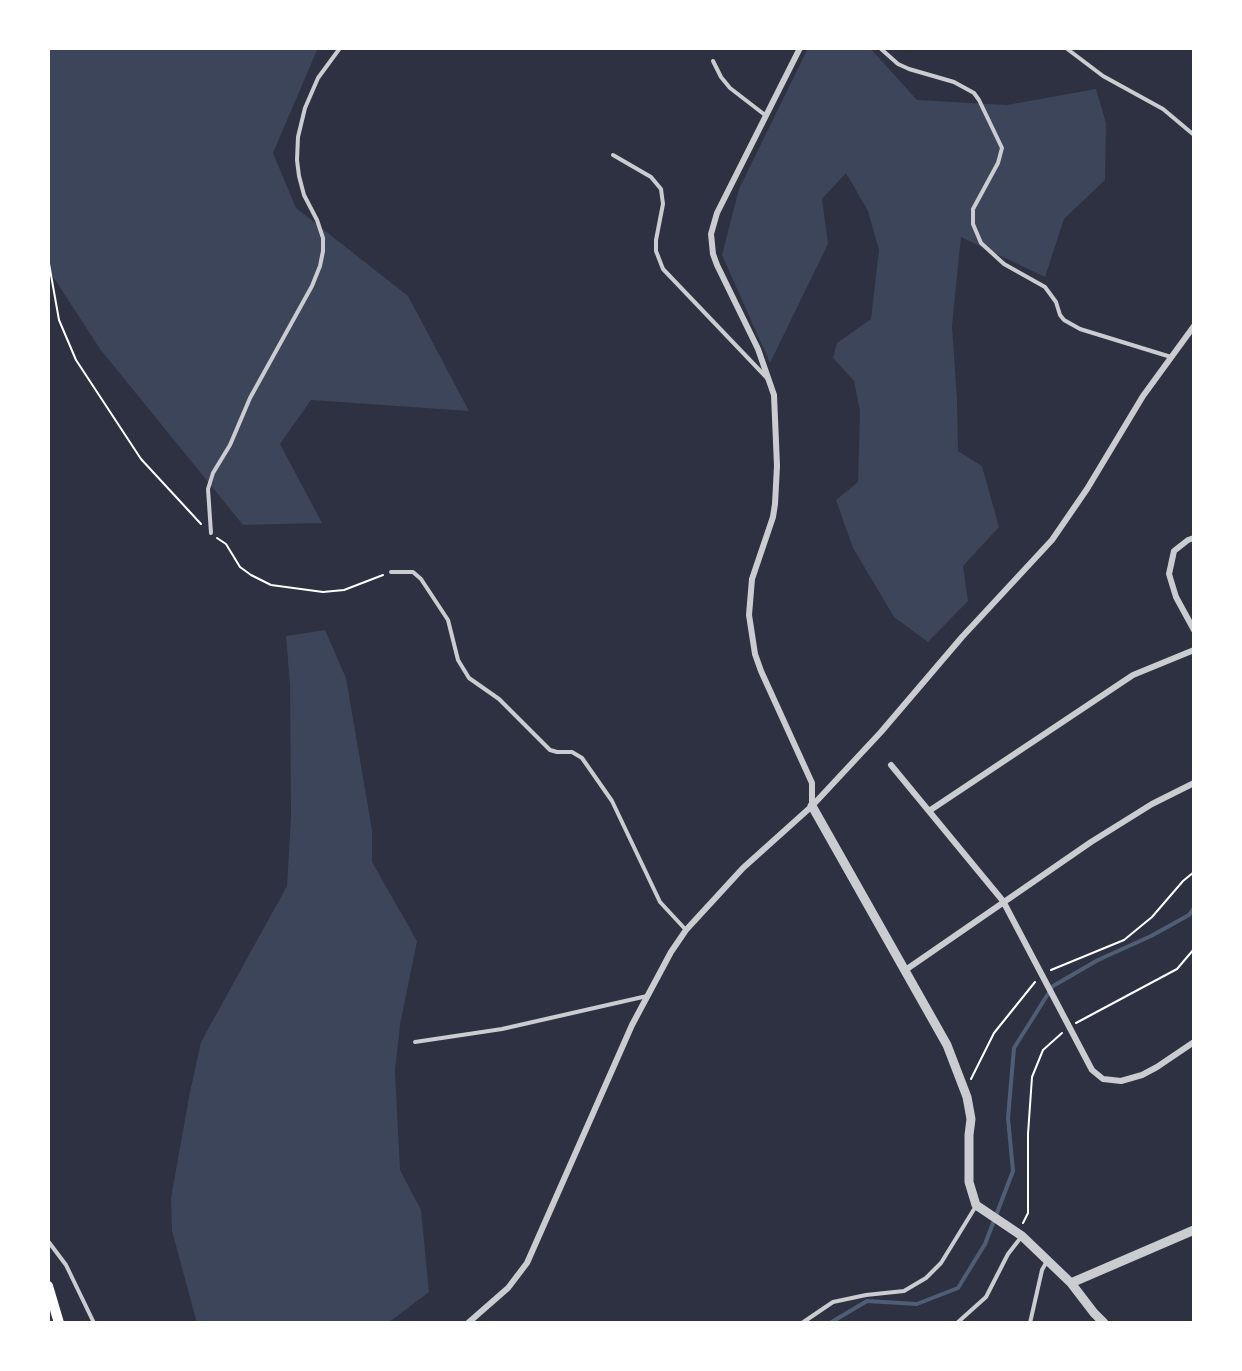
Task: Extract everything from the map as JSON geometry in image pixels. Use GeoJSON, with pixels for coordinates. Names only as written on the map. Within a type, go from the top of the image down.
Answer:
{"type":"FeatureCollection","features":[{"type":"Feature","properties":{"kind":"main road"},"geometry":{"type":"LineString","coordinates":[[48,1286],[59,1323]]}},
{"type":"Feature","properties":{"kind":"street"},"geometry":{"type":"LineString","coordinates":[[800,48],[717,213],[711,234],[713,254],[717,265],[758,349],[770,382],[776,410],[775,504],[773,517],[752,579],[749,615],[755,654],[812,783],[812,806],[947,1046],[965,1090],[971,1119],[969,1182],[979,1208],[1018,1234],[1048,1260],[1071,1283],[1104,1323]]}},
{"type":"Feature","properties":{"kind":"street"},"geometry":{"type":"LineString","coordinates":[[468,1323],[508,1288],[527,1263],[616,1058],[671,952],[686,930],[743,868],[812,806],[881,732],[962,638],[1032,564],[1088,489],[1143,396],[1194,326]]}},
{"type":"Feature","properties":{"kind":"street"},"geometry":{"type":"LineString","coordinates":[[1194,538],[1188,540],[1174,552],[1168,574],[1176,597],[1194,630]]}},
{"type":"Feature","properties":{"kind":"street"},"geometry":{"type":"LineString","coordinates":[[929,811],[1133,675],[1194,650]]}},
{"type":"Feature","properties":{"kind":"street"},"geometry":{"type":"LineString","coordinates":[[891,765],[1004,901],[1092,1070],[1103,1079],[1121,1081],[1142,1075],[1157,1067],[1194,1042]]}},
{"type":"Feature","properties":{"kind":"street"},"geometry":{"type":"LineString","coordinates":[[904,971],[1004,901],[1152,804],[1194,783]]}},
{"type":"Feature","properties":{"kind":"street"},"geometry":{"type":"LineString","coordinates":[[1071,1283],[1194,1230]]}},
{"type":"Feature","properties":{"kind":"lane"},"geometry":{"type":"LineString","coordinates":[[211,533],[208,489],[213,473],[230,445],[250,398],[312,286],[322,259],[323,238],[304,195],[299,176],[298,137],[305,108],[318,78],[334,50],[340,48]]}},
{"type":"Feature","properties":{"kind":"lane"},"geometry":{"type":"LineString","coordinates":[[879,48],[898,64],[954,82],[974,93],[979,100],[1002,148],[999,163],[973,209],[973,224],[981,243],[1004,264],[1045,286],[1064,320],[1080,329],[1172,357]]}},
{"type":"Feature","properties":{"kind":"lane"},"geometry":{"type":"LineString","coordinates":[[1066,48],[1103,76],[1163,109],[1194,135]]}},
{"type":"Feature","properties":{"kind":"lane"},"geometry":{"type":"LineString","coordinates":[[713,61],[721,78],[730,88],[765,115]]}},
{"type":"Feature","properties":{"kind":"lane"},"geometry":{"type":"LineString","coordinates":[[613,154],[651,177],[661,189],[663,204],[656,251],[663,269],[770,382]]}},
{"type":"Feature","properties":{"kind":"lane"},"geometry":{"type":"LineString","coordinates":[[391,572],[413,572],[421,579],[448,620],[458,660],[469,678],[499,699],[550,750],[577,753],[582,758],[612,801],[660,902],[686,930]]}},
{"type":"Feature","properties":{"kind":"lane"},"geometry":{"type":"LineString","coordinates":[[416,1042],[502,1029],[647,996]]}},
{"type":"Feature","properties":{"kind":"lane"},"geometry":{"type":"LineString","coordinates":[[802,1323],[833,1302],[866,1295],[904,1291],[926,1278],[941,1263],[979,1208]]}},
{"type":"Feature","properties":{"kind":"lane"},"geometry":{"type":"LineString","coordinates":[[957,1323],[986,1297],[1018,1234]]}},
{"type":"Feature","properties":{"kind":"lane"},"geometry":{"type":"LineString","coordinates":[[48,1241],[66,1265],[94,1323]]}},
{"type":"Feature","properties":{"kind":"lane"},"geometry":{"type":"LineString","coordinates":[[1030,1323],[1042,1270],[1048,1260]]}},
{"type":"Feature","properties":{"kind":"path"},"geometry":{"type":"LineString","coordinates":[[48,258],[58,320],[76,360],[141,459],[211,533],[226,544],[240,567],[271,585],[323,592],[344,590],[391,572]]}},
{"type":"Feature","properties":{"kind":"path"},"geometry":{"type":"LineString","coordinates":[[965,1090],[994,1033],[1042,977],[1124,940],[1152,917],[1183,881],[1194,872]]}},
{"type":"Feature","properties":{"kind":"path"},"geometry":{"type":"LineString","coordinates":[[1018,1234],[1028,1213],[1028,1134],[1032,1077],[1043,1050],[1069,1027],[1177,969],[1194,950]]}},
{"type":"Feature","properties":{"kind":"shaded area"},"geometry":{"type":"Polygon","coordinates":[[[48,48],[318,48],[273,153],[296,208],[408,296],[469,411],[311,400],[280,444],[322,523],[243,525],[100,349],[48,269],[48,48]]]}},
{"type":"Feature","properties":{"kind":"shaded area"},"geometry":{"type":"Polygon","coordinates":[[[808,48],[870,48],[917,100],[1007,105],[1096,89],[1106,123],[1105,180],[1064,219],[1045,277],[961,237],[952,326],[958,451],[982,466],[999,527],[963,566],[968,601],[928,642],[894,617],[853,548],[836,500],[858,482],[860,411],[854,381],[833,358],[837,343],[871,319],[879,250],[868,211],[846,173],[822,199],[828,244],[770,363],[722,255],[739,189],[808,48]]]}},
{"type":"Feature","properties":{"kind":"shaded area"},"geometry":{"type":"Polygon","coordinates":[[[325,630],[346,678],[372,830],[372,862],[417,941],[400,1025],[395,1071],[400,1170],[421,1210],[429,1292],[388,1323],[197,1323],[172,1231],[171,1198],[189,1097],[201,1042],[287,886],[291,816],[290,685],[286,636],[325,630]]]}},
{"type":"Feature","properties":{"kind":"waterway"},"geometry":{"type":"LineString","coordinates":[[830,1323],[867,1301],[917,1304],[958,1288],[985,1244],[1013,1171],[1008,1118],[1014,1048],[1053,986],[1098,960],[1151,936],[1189,915],[1194,908]]}}]}
